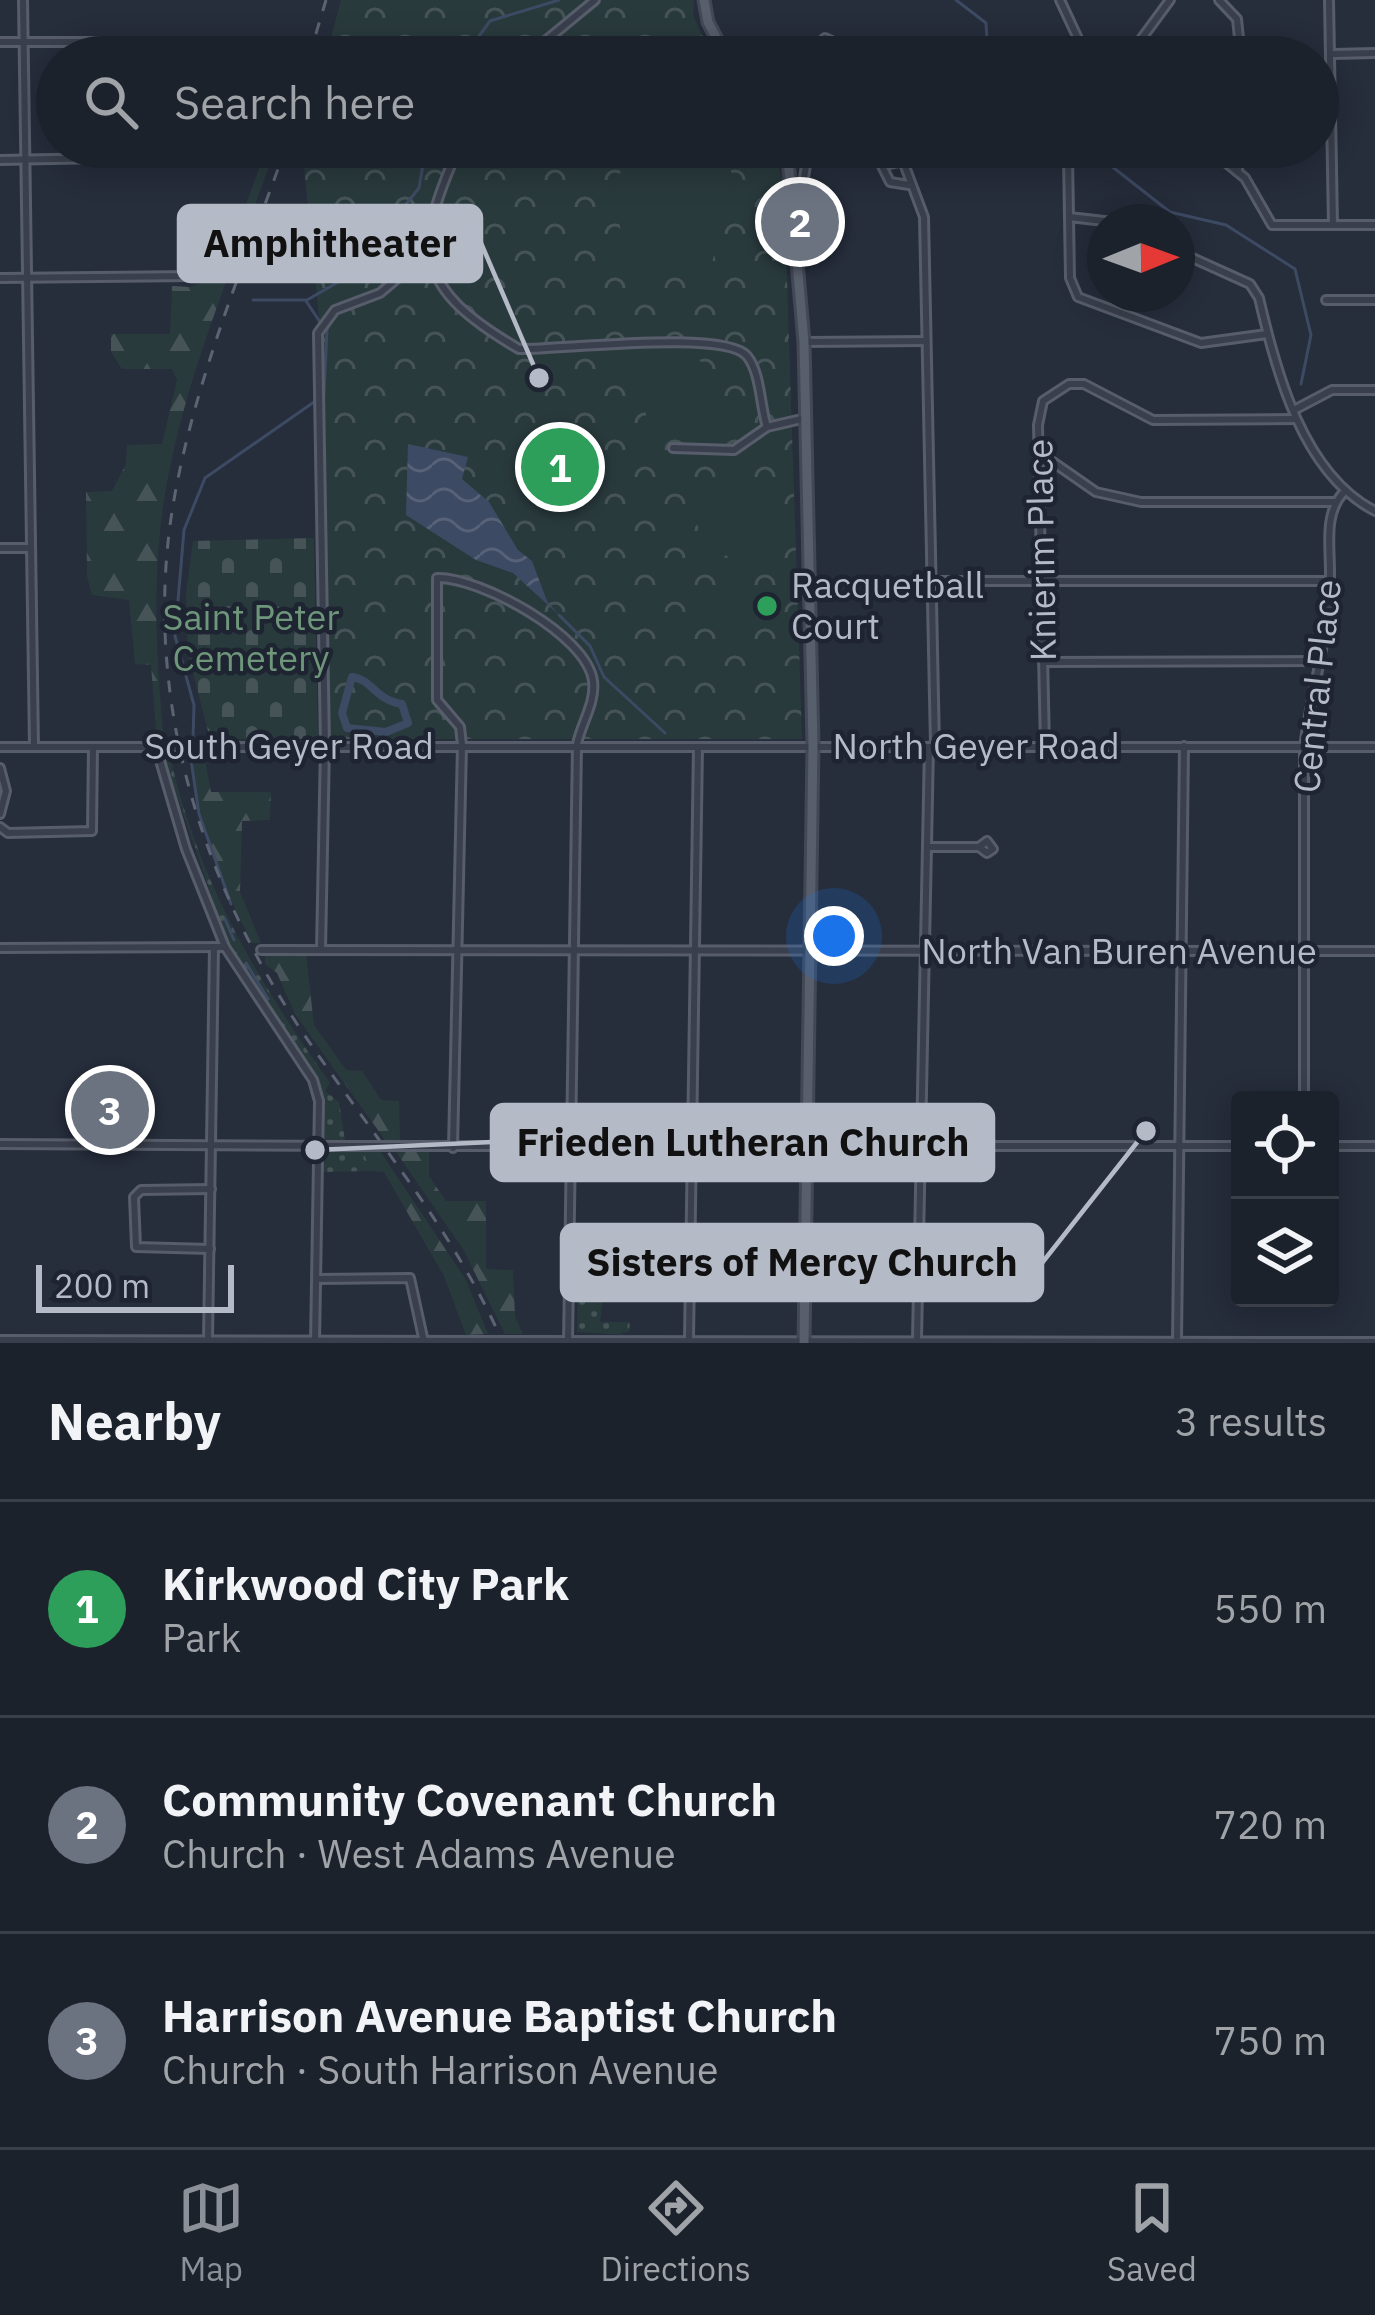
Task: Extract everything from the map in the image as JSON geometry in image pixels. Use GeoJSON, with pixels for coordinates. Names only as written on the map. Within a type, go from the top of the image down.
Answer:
{"type":"FeatureCollection","features":[{"type":"Feature","properties":{"kind":"main road"},"geometry":{"type":"LineString","coordinates":[[704,0],[715,36]]}},
{"type":"Feature","properties":{"kind":"main road"},"geometry":{"type":"LineString","coordinates":[[791,168],[804,342],[813,746],[804,1342]]}},
{"type":"Feature","properties":{"kind":"street"},"geometry":{"type":"LineString","coordinates":[[23,0],[34,747]]}},
{"type":"Feature","properties":{"kind":"street"},"geometry":{"type":"LineString","coordinates":[[551,36],[595,0]]}},
{"type":"Feature","properties":{"kind":"street"},"geometry":{"type":"LineString","coordinates":[[1060,0],[1077,36]]}},
{"type":"Feature","properties":{"kind":"street"},"geometry":{"type":"LineString","coordinates":[[1143,36],[1170,0]]}},
{"type":"Feature","properties":{"kind":"street"},"geometry":{"type":"LineString","coordinates":[[1219,0],[1237,19],[1239,36]]}},
{"type":"Feature","properties":{"kind":"street"},"geometry":{"type":"LineString","coordinates":[[1329,0],[1332,36]]}},
{"type":"Feature","properties":{"kind":"street"},"geometry":{"type":"LineString","coordinates":[[0,42],[36,42]]}},
{"type":"Feature","properties":{"kind":"street"},"geometry":{"type":"LineString","coordinates":[[1339,54],[1375,53]]}},
{"type":"Feature","properties":{"kind":"street"},"geometry":{"type":"LineString","coordinates":[[0,160],[36,160]]}},
{"type":"Feature","properties":{"kind":"street"},"geometry":{"type":"LineString","coordinates":[[450,168],[434,203],[428,261],[440,288],[519,350],[631,342],[733,346],[744,351],[752,363],[766,427]]}},
{"type":"Feature","properties":{"kind":"street"},"geometry":{"type":"LineString","coordinates":[[795,193],[803,184],[806,168]]}},
{"type":"Feature","properties":{"kind":"street"},"geometry":{"type":"LineString","coordinates":[[883,168],[890,182],[909,185]]}},
{"type":"Feature","properties":{"kind":"street"},"geometry":{"type":"LineString","coordinates":[[904,168],[923,210],[931,580],[932,746],[917,1342]]}},
{"type":"Feature","properties":{"kind":"street"},"geometry":{"type":"LineString","coordinates":[[1068,168],[1070,278],[1078,297],[1201,343],[1268,334]]}},
{"type":"Feature","properties":{"kind":"street"},"geometry":{"type":"LineString","coordinates":[[1233,168],[1272,225],[1375,225]]}},
{"type":"Feature","properties":{"kind":"street"},"geometry":{"type":"LineString","coordinates":[[1238,168],[1238,172]]}},
{"type":"Feature","properties":{"kind":"street"},"geometry":{"type":"LineString","coordinates":[[1333,168],[1333,225]]}},
{"type":"Feature","properties":{"kind":"street"},"geometry":{"type":"LineString","coordinates":[[1069,217],[1087,219]]}},
{"type":"Feature","properties":{"kind":"street"},"geometry":{"type":"LineString","coordinates":[[1195,259],[1250,284],[1295,415],[1344,492],[1375,511]]}},
{"type":"Feature","properties":{"kind":"street"},"geometry":{"type":"LineString","coordinates":[[321,950],[326,746],[318,333],[335,310],[380,293],[412,266],[428,261]]}},
{"type":"Feature","properties":{"kind":"street"},"geometry":{"type":"LineString","coordinates":[[0,278],[196,276]]}},
{"type":"Feature","properties":{"kind":"street"},"geometry":{"type":"LineString","coordinates":[[1326,300],[1375,299]]}},
{"type":"Feature","properties":{"kind":"street"},"geometry":{"type":"LineString","coordinates":[[804,342],[927,341]]}},
{"type":"Feature","properties":{"kind":"street","name":"Knierim Place"},"geometry":{"type":"LineString","coordinates":[[1045,746],[1043,401],[1059,386],[1084,384],[1153,420],[1295,415]]}},
{"type":"Feature","properties":{"kind":"street"},"geometry":{"type":"LineString","coordinates":[[1295,415],[1331,390],[1375,390]]}},
{"type":"Feature","properties":{"kind":"street"},"geometry":{"type":"LineString","coordinates":[[673,448],[734,450],[766,427],[806,418]]}},
{"type":"Feature","properties":{"kind":"street"},"geometry":{"type":"LineString","coordinates":[[1040,453],[1096,492],[1141,502],[1335,502],[1344,492]]}},
{"type":"Feature","properties":{"kind":"street","name":"Central Place"},"geometry":{"type":"LineString","coordinates":[[1304,1091],[1304,748],[1310,696],[1321,661],[1335,502]]}},
{"type":"Feature","properties":{"kind":"street"},"geometry":{"type":"LineString","coordinates":[[0,548],[31,548]]}},
{"type":"Feature","properties":{"kind":"street"},"geometry":{"type":"LineString","coordinates":[[453,1148],[463,745],[460,727],[437,700],[437,578],[477,582],[512,600],[584,657],[594,684],[578,744],[568,1342]]}},
{"type":"Feature","properties":{"kind":"street"},"geometry":{"type":"LineString","coordinates":[[931,580],[1330,581]]}},
{"type":"Feature","properties":{"kind":"street"},"geometry":{"type":"LineString","coordinates":[[1043,662],[1321,661]]}},
{"type":"Feature","properties":{"kind":"street","name":"South Geyer Road"},"geometry":{"type":"LineString","coordinates":[[0,747],[578,744]]}},
{"type":"Feature","properties":{"kind":"street","name":"North Geyer Road"},"geometry":{"type":"LineString","coordinates":[[578,744],[1375,747]]}},
{"type":"Feature","properties":{"kind":"street"},"geometry":{"type":"LineString","coordinates":[[688,1341],[698,746]]}},
{"type":"Feature","properties":{"kind":"street"},"geometry":{"type":"LineString","coordinates":[[1177,1342],[1184,746]]}},
{"type":"Feature","properties":{"kind":"street"},"geometry":{"type":"LineString","coordinates":[[0,827],[8,833],[92,831],[93,747]]}},
{"type":"Feature","properties":{"kind":"street"},"geometry":{"type":"LineString","coordinates":[[156,747],[186,848],[225,947],[313,1080],[319,1101],[315,1341]]}},
{"type":"Feature","properties":{"kind":"street"},"geometry":{"type":"LineString","coordinates":[[0,768],[6,791],[0,814]]}},
{"type":"Feature","properties":{"kind":"street"},"geometry":{"type":"LineString","coordinates":[[927,847],[979,847]]}},
{"type":"Feature","properties":{"kind":"street"},"geometry":{"type":"LineString","coordinates":[[208,1340],[214,947]]}},
{"type":"Feature","properties":{"kind":"street"},"geometry":{"type":"LineString","coordinates":[[0,948],[225,947]]}},
{"type":"Feature","properties":{"kind":"street","name":"North Van Buren Avenue"},"geometry":{"type":"LineString","coordinates":[[262,950],[1375,951]]}},
{"type":"Feature","properties":{"kind":"street"},"geometry":{"type":"LineString","coordinates":[[0,1144],[1231,1146]]}},
{"type":"Feature","properties":{"kind":"street"},"geometry":{"type":"LineString","coordinates":[[1339,1146],[1375,1146]]}},
{"type":"Feature","properties":{"kind":"street"},"geometry":{"type":"LineString","coordinates":[[210,1249],[136,1247],[134,1197],[141,1190],[211,1189]]}},
{"type":"Feature","properties":{"kind":"street"},"geometry":{"type":"LineString","coordinates":[[317,1279],[410,1279],[424,1342]]}},
{"type":"Feature","properties":{"kind":"street"},"geometry":{"type":"LineString","coordinates":[[0,1340],[1375,1342]]}},
{"type":"Feature","properties":{"kind":"green space"},"geometry":{"type":"Polygon","coordinates":[[[341,0],[694,0],[693,15],[702,36],[332,36],[341,0]]]}},
{"type":"Feature","properties":{"kind":"green space"},"geometry":{"type":"Polygon","coordinates":[[[259,168],[268,168],[210,328],[170,467],[157,571],[164,742],[157,742],[151,665],[135,664],[129,600],[92,595],[87,576],[86,492],[112,491],[126,464],[127,445],[162,444],[177,380],[172,369],[122,369],[111,352],[111,334],[170,334],[172,286],[190,287],[220,275],[259,168]]]}},
{"type":"Feature","properties":{"kind":"green space"},"geometry":{"type":"Polygon","coordinates":[[[304,168],[779,168],[784,187],[802,739],[330,739],[321,337],[304,168]]]}},
{"type":"Feature","properties":{"kind":"green space"},"geometry":{"type":"Polygon","coordinates":[[[622,168],[729,168],[734,178],[731,216],[725,219],[712,262],[704,268],[697,262],[634,264],[632,237],[621,233],[614,186],[622,168]]]}},
{"type":"Feature","properties":{"kind":"green space"},"geometry":{"type":"Polygon","coordinates":[[[634,346],[680,352],[719,375],[723,443],[681,441],[681,430],[645,428],[648,386],[633,383],[634,346]]]}},
{"type":"Feature","properties":{"kind":"green space"},"geometry":{"type":"Polygon","coordinates":[[[778,477],[782,571],[744,564],[714,547],[695,520],[685,481],[778,477]]]}},
{"type":"Feature","properties":{"kind":"green space","name":"Saint Peter Cemetery"},"geometry":{"type":"Polygon","coordinates":[[[314,538],[318,739],[210,739],[188,653],[186,594],[193,541],[314,538]]]}},
{"type":"Feature","properties":{"kind":"green space"},"geometry":{"type":"Polygon","coordinates":[[[719,595],[780,597],[779,615],[719,613],[719,595]]]}},
{"type":"Feature","properties":{"kind":"green space"},"geometry":{"type":"Polygon","coordinates":[[[193,754],[204,754],[211,792],[271,792],[270,820],[242,821],[240,892],[261,943],[252,943],[211,852],[198,804],[193,754]]]}},
{"type":"Feature","properties":{"kind":"green space"},"geometry":{"type":"Polygon","coordinates":[[[170,756],[214,887],[278,1006],[330,1083],[325,1091],[339,1102],[345,1140],[323,1139],[318,1083],[227,941],[165,761],[170,756]]]}},
{"type":"Feature","properties":{"kind":"green space"},"geometry":{"type":"Polygon","coordinates":[[[265,954],[306,954],[314,1025],[346,1070],[362,1071],[381,1100],[399,1101],[400,1140],[385,1140],[295,1014],[277,973],[265,964],[265,954]]]}},
{"type":"Feature","properties":{"kind":"green space"},"geometry":{"type":"Polygon","coordinates":[[[328,1151],[363,1151],[371,1171],[322,1172],[328,1151]]]}},
{"type":"Feature","properties":{"kind":"green space"},"geometry":{"type":"Polygon","coordinates":[[[363,1151],[380,1151],[466,1280],[488,1334],[466,1335],[444,1276],[384,1172],[371,1171],[363,1151]]]}},
{"type":"Feature","properties":{"kind":"green space"},"geometry":{"type":"Polygon","coordinates":[[[396,1152],[429,1152],[429,1176],[446,1201],[486,1201],[486,1269],[513,1270],[515,1317],[523,1334],[505,1334],[463,1249],[396,1152]]]}},
{"type":"Feature","properties":{"kind":"green space"},"geometry":{"type":"Polygon","coordinates":[[[591,1257],[600,1265],[601,1287],[606,1270],[600,1322],[630,1322],[629,1332],[620,1333],[626,1335],[577,1332],[578,1273],[591,1257]]]}},
{"type":"Feature","properties":{"kind":"water"},"geometry":{"type":"Polygon","coordinates":[[[408,444],[468,457],[462,479],[489,502],[518,550],[532,561],[547,601],[559,615],[513,573],[476,560],[406,515],[408,444]]]}},
{"type":"Feature","properties":{"kind":"waterway"},"geometry":{"type":"LineString","coordinates":[[479,36],[490,21],[559,0]]}},
{"type":"Feature","properties":{"kind":"waterway"},"geometry":{"type":"LineString","coordinates":[[956,0],[986,23],[987,36]]}},
{"type":"Feature","properties":{"kind":"waterway"},"geometry":{"type":"LineString","coordinates":[[253,300],[307,300],[373,262],[386,229],[419,188],[422,168]]}},
{"type":"Feature","properties":{"kind":"waterway"},"geometry":{"type":"LineString","coordinates":[[1114,168],[1170,212],[1226,225],[1295,269],[1311,335],[1301,384]]}},
{"type":"Feature","properties":{"kind":"waterway"},"geometry":{"type":"LineString","coordinates":[[306,301],[320,322]]}},
{"type":"Feature","properties":{"kind":"waterway"},"geometry":{"type":"LineString","coordinates":[[324,394],[327,329]]}},
{"type":"Feature","properties":{"kind":"waterway"},"geometry":{"type":"LineString","coordinates":[[193,738],[194,705],[175,636],[184,530],[205,478],[314,402]]}},
{"type":"Feature","properties":{"kind":"waterway"},"geometry":{"type":"LineString","coordinates":[[559,615],[590,646],[604,677],[665,733]]}},
{"type":"Feature","properties":{"kind":"waterway"},"geometry":{"type":"LineString","coordinates":[[352,677],[402,704],[408,723],[386,732],[347,728],[342,713],[352,677]]}},
{"type":"Feature","properties":{"kind":"waterway"},"geometry":{"type":"LineString","coordinates":[[191,760],[199,814],[231,904]]}},
{"type":"Feature","properties":{"kind":"waterway"},"geometry":{"type":"LineString","coordinates":[[225,919],[234,940]]}},
{"type":"Feature","properties":{"kind":"waterway"},"geometry":{"type":"LineString","coordinates":[[246,963],[268,999]]}},
{"type":"Feature","properties":{"kind":"railway"},"geometry":{"type":"LineString","coordinates":[[315,36],[326,0]]}},
{"type":"Feature","properties":{"kind":"railway"},"geometry":{"type":"LineString","coordinates":[[278,168],[209,362],[175,494],[166,565],[165,636],[172,705],[206,841],[264,969],[301,1030],[436,1221],[503,1343]]}},
{"type":"Feature","properties":{"kind":"place","name":"Community Covenant Church"},"geometry":{"type":"Point","coordinates":[800,222]}},
{"type":"Feature","properties":{"kind":"place","name":"Amphitheater"},"geometry":{"type":"Point","coordinates":[539,378]}},
{"type":"Feature","properties":{"kind":"place","name":"Kirkwood City Park"},"geometry":{"type":"Point","coordinates":[560,467]}},
{"type":"Feature","properties":{"kind":"place","name":"Racquetball Court"},"geometry":{"type":"Point","coordinates":[767,606]}},
{"type":"Feature","properties":{"kind":"place","name":"Harrison Avenue Baptist Church"},"geometry":{"type":"Point","coordinates":[110,1110]}},
{"type":"Feature","properties":{"kind":"place","name":"Sisters of Mercy Church"},"geometry":{"type":"Point","coordinates":[1146,1131]}},
{"type":"Feature","properties":{"kind":"place","name":"Frieden Lutheran Church"},"geometry":{"type":"Point","coordinates":[315,1150]}}]}
